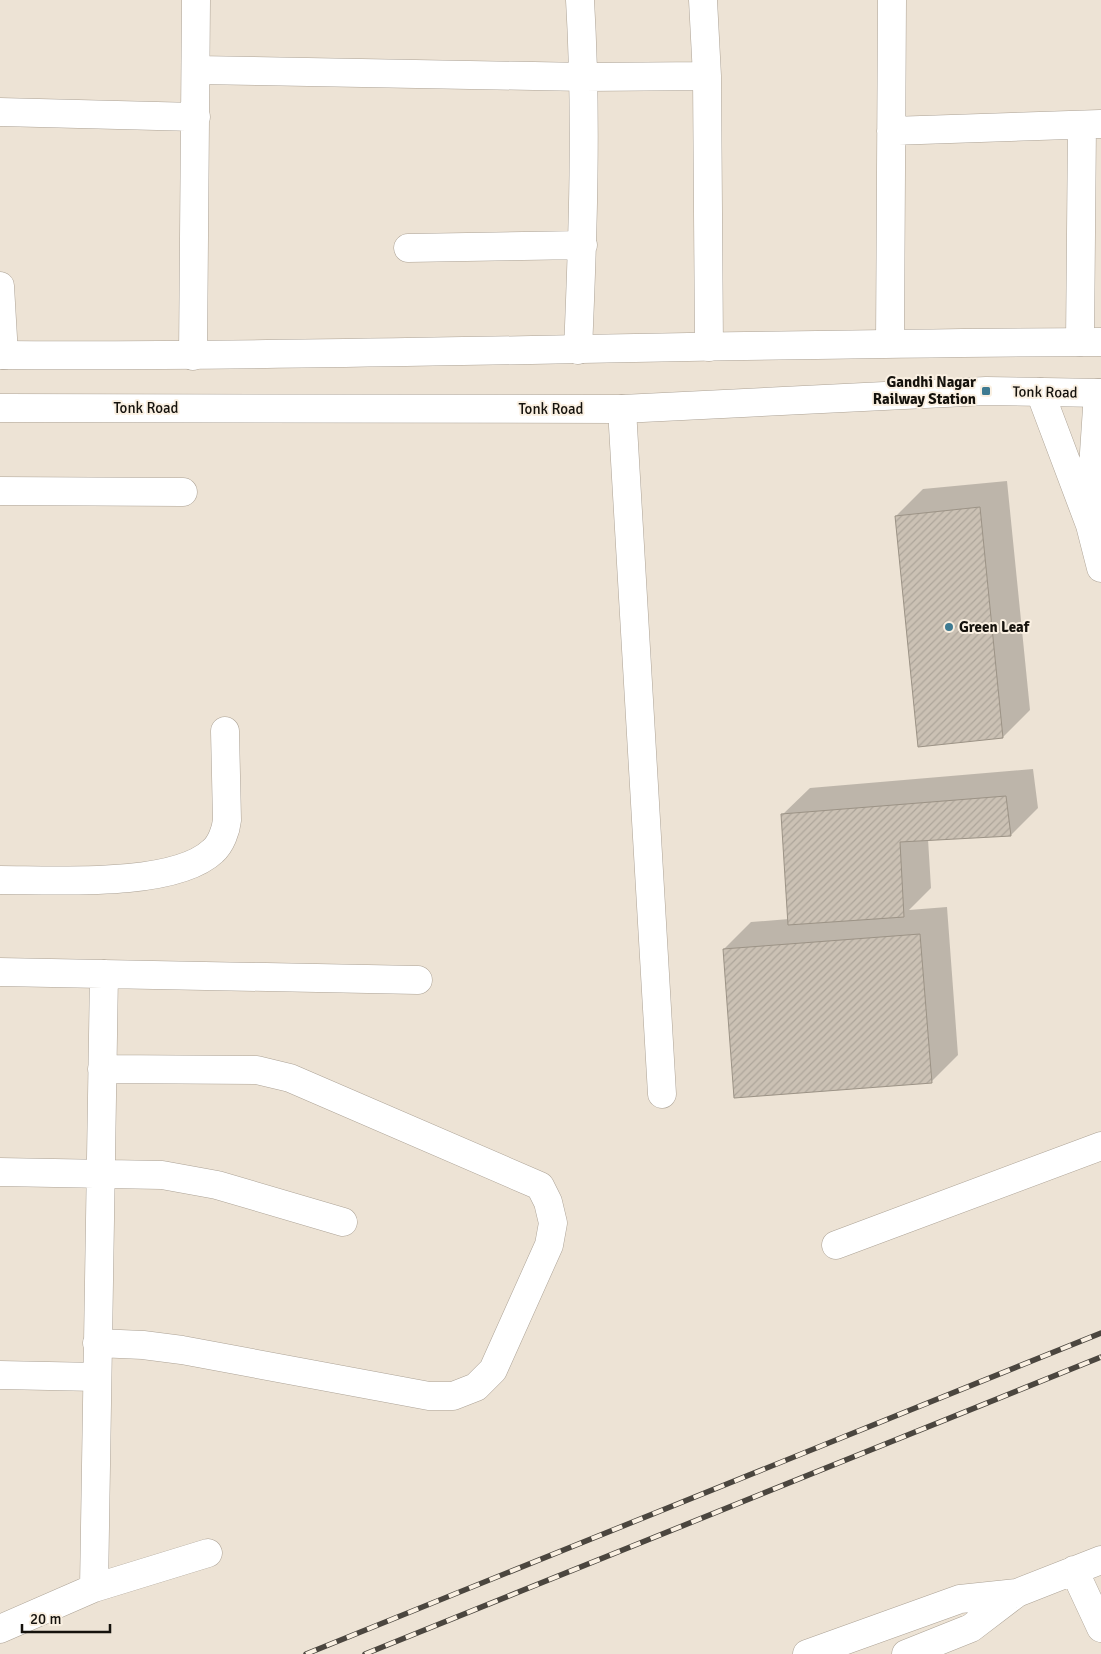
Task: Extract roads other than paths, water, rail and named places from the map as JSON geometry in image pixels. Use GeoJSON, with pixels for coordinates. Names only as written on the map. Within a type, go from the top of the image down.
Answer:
{"type":"FeatureCollection","features":[{"type":"Feature","properties":{"kind":"street"},"geometry":{"type":"LineString","coordinates":[[193,356],[196,0]]}},
{"type":"Feature","properties":{"kind":"street"},"geometry":{"type":"LineString","coordinates":[[578,350],[583,245],[585,77],[580,0]]}},
{"type":"Feature","properties":{"kind":"street"},"geometry":{"type":"LineString","coordinates":[[703,0],[706,76],[708,346]]}},
{"type":"Feature","properties":{"kind":"street"},"geometry":{"type":"LineString","coordinates":[[890,343],[892,0]]}},
{"type":"Feature","properties":{"kind":"street"},"geometry":{"type":"LineString","coordinates":[[196,70],[585,77],[706,76]]}},
{"type":"Feature","properties":{"kind":"street"},"geometry":{"type":"LineString","coordinates":[[0,112],[196,117]]}},
{"type":"Feature","properties":{"kind":"street"},"geometry":{"type":"LineString","coordinates":[[0,286],[2,355],[193,356],[890,343],[1091,342],[1092,124],[892,130]]}},
{"type":"Feature","properties":{"kind":"street"},"geometry":{"type":"LineString","coordinates":[[408,248],[583,245]]}},
{"type":"Feature","properties":{"kind":"street","name":"Tonk Road"},"geometry":{"type":"LineString","coordinates":[[0,408],[622,409],[986,391],[1099,393]]}},
{"type":"Feature","properties":{"kind":"street"},"geometry":{"type":"LineString","coordinates":[[1040,392],[1090,525],[1101,568]]}},
{"type":"Feature","properties":{"kind":"street"},"geometry":{"type":"LineString","coordinates":[[1090,525],[1099,393]]}},
{"type":"Feature","properties":{"kind":"street"},"geometry":{"type":"LineString","coordinates":[[622,409],[662,1094]]}},
{"type":"Feature","properties":{"kind":"street"},"geometry":{"type":"LineString","coordinates":[[0,491],[183,492]]}},
{"type":"Feature","properties":{"kind":"street"},"geometry":{"type":"LineString","coordinates":[[0,880],[134,877],[166,873],[194,863],[214,851],[226,831],[227,820],[224,731]]}},
{"type":"Feature","properties":{"kind":"street"},"geometry":{"type":"LineString","coordinates":[[0,972],[418,980]]}},
{"type":"Feature","properties":{"kind":"street"},"geometry":{"type":"LineString","coordinates":[[94,1588],[104,974]]}},
{"type":"Feature","properties":{"kind":"street"},"geometry":{"type":"LineString","coordinates":[[97,1343],[143,1345],[182,1350],[429,1396],[453,1396],[476,1387],[493,1370],[549,1245],[553,1222],[548,1202],[540,1186],[290,1078],[257,1070],[102,1069]]}},
{"type":"Feature","properties":{"kind":"street"},"geometry":{"type":"LineString","coordinates":[[836,1245],[1101,1146]]}},
{"type":"Feature","properties":{"kind":"street"},"geometry":{"type":"LineString","coordinates":[[0,1172],[162,1176],[217,1185],[343,1222]]}},
{"type":"Feature","properties":{"kind":"street"},"geometry":{"type":"LineString","coordinates":[[0,1375],[97,1377]]}},
{"type":"Feature","properties":{"kind":"street"},"geometry":{"type":"LineString","coordinates":[[0,1629],[94,1588],[208,1553]]}},
{"type":"Feature","properties":{"kind":"street"},"geometry":{"type":"LineString","coordinates":[[906,1654],[971,1628],[1017,1593],[1101,1560]]}},
{"type":"Feature","properties":{"kind":"street"},"geometry":{"type":"LineString","coordinates":[[1074,1570],[1101,1628]]}},
{"type":"Feature","properties":{"kind":"street"},"geometry":{"type":"LineString","coordinates":[[807,1654],[960,1599],[1017,1593]]}},
{"type":"Feature","properties":{"kind":"railway"},"geometry":{"type":"LineString","coordinates":[[306,1654],[1101,1333]]}},
{"type":"Feature","properties":{"kind":"railway"},"geometry":{"type":"LineString","coordinates":[[365,1654],[1101,1357]]}},
{"type":"Feature","properties":{"kind":"place","name":"Gandhi Nagar Railway Station"},"geometry":{"type":"Point","coordinates":[986,391]}},
{"type":"Feature","properties":{"kind":"place","name":"Green Leaf"},"geometry":{"type":"Point","coordinates":[949,627]}}]}
